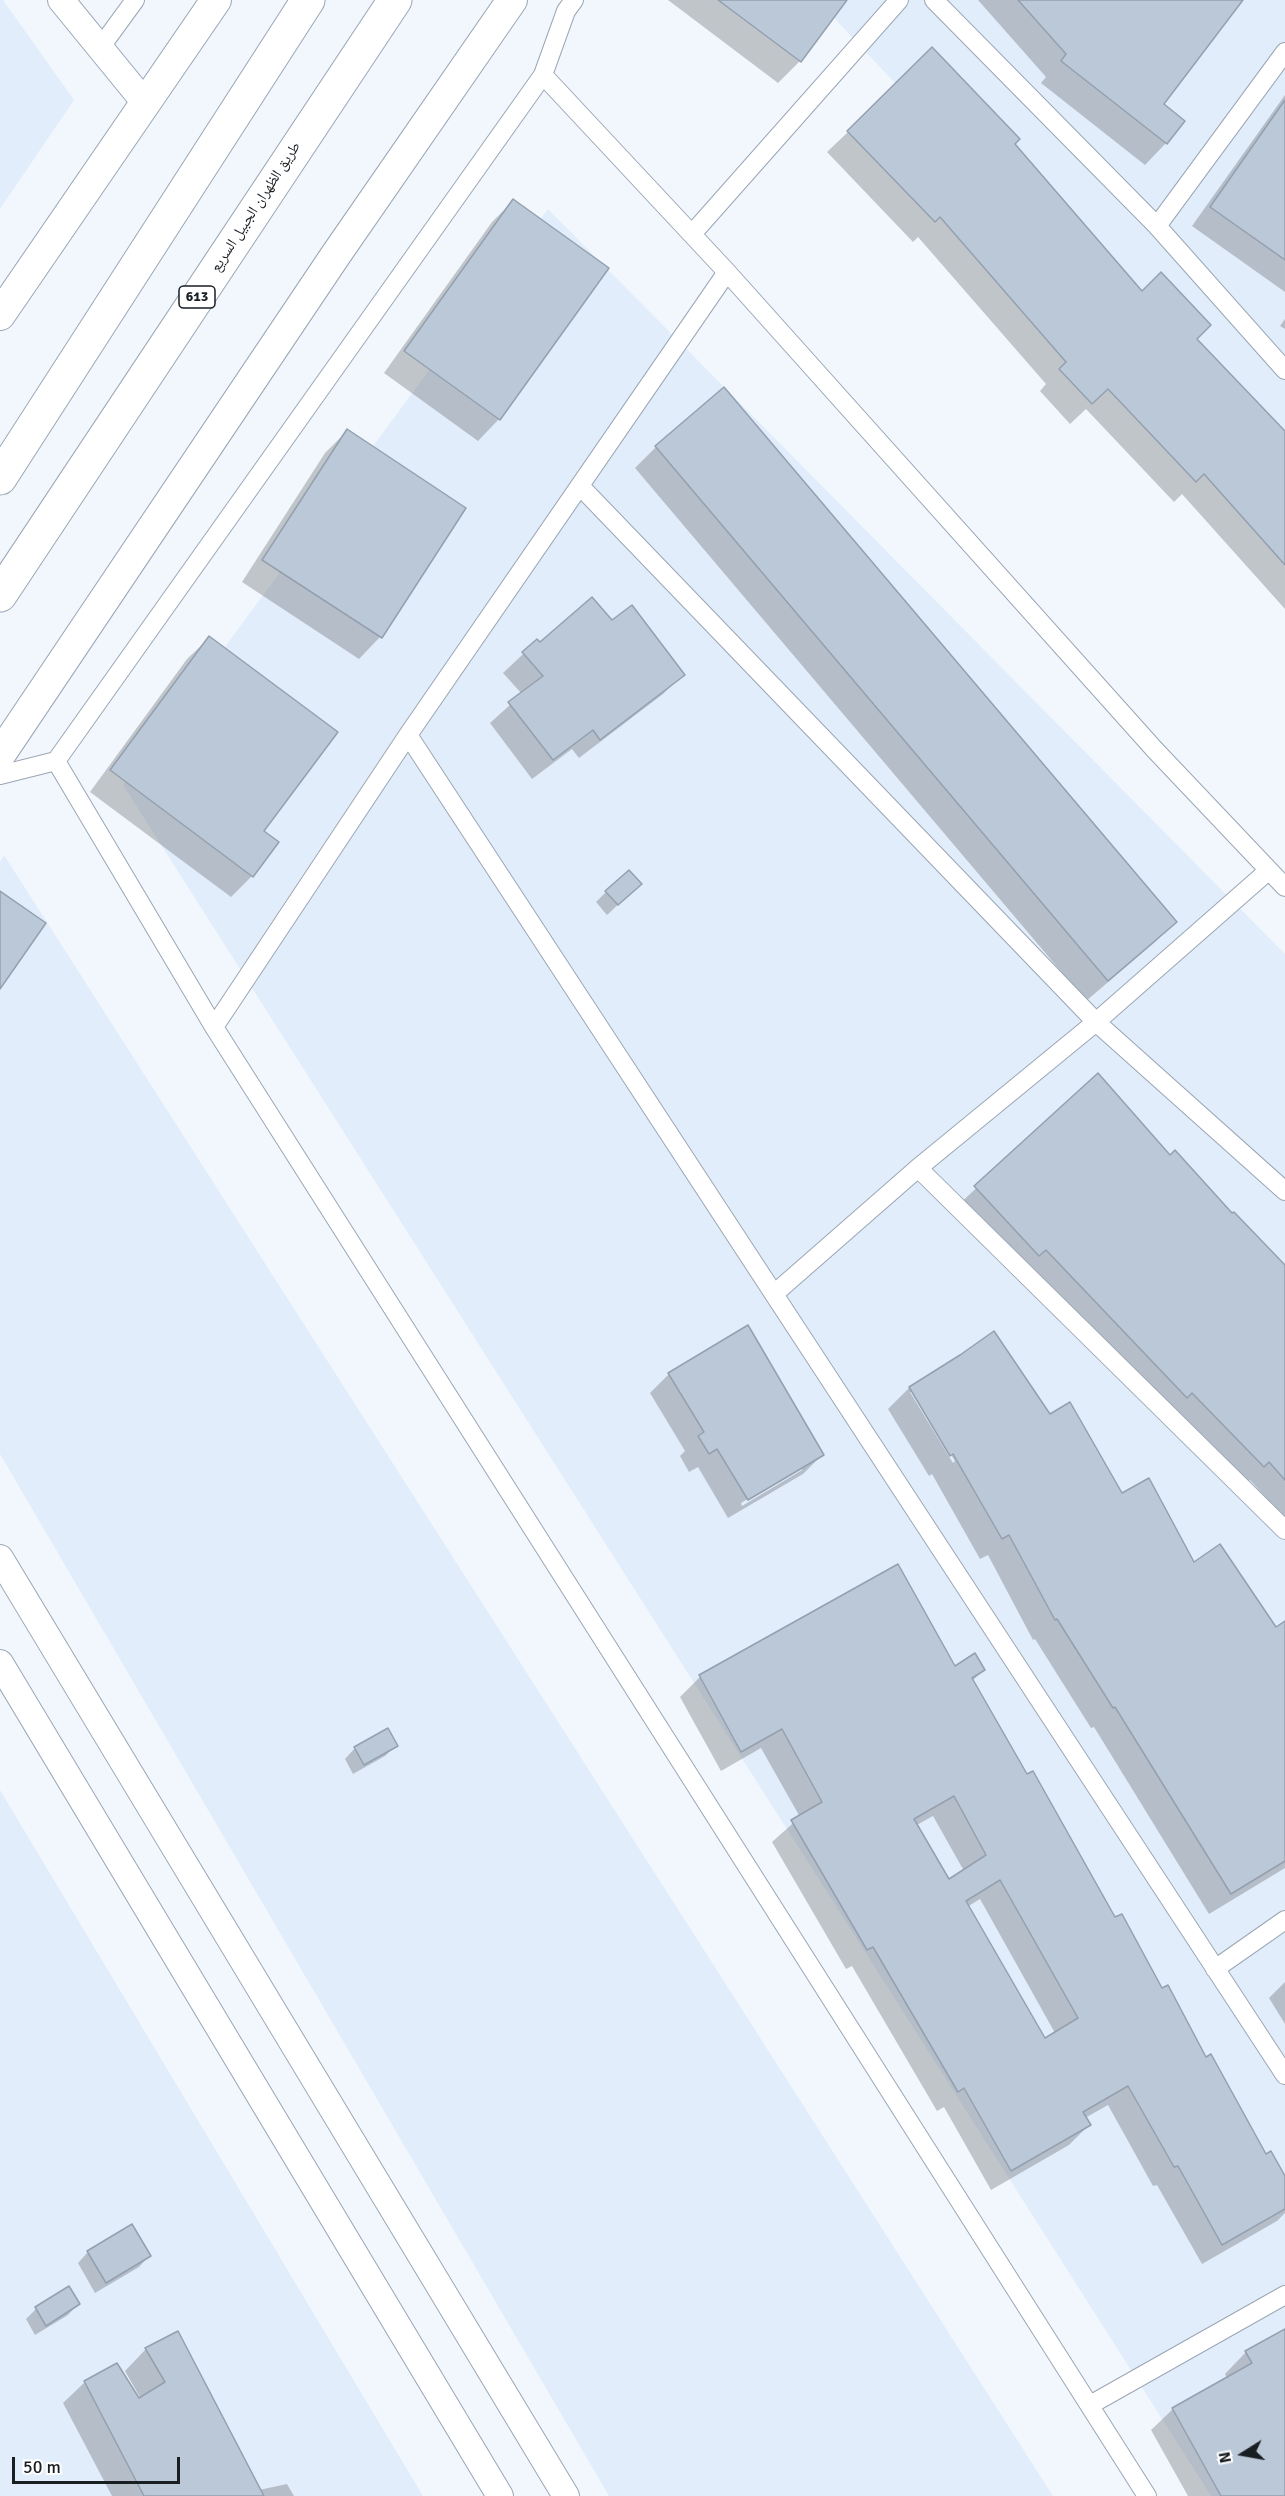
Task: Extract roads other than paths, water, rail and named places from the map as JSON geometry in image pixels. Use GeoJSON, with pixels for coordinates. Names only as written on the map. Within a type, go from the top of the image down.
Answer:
{"type":"FeatureCollection","features":[{"type":"Feature","properties":{"kind":"highway"},"geometry":{"type":"LineString","coordinates":[[0,478],[308,0]]}},
{"type":"Feature","properties":{"kind":"highway","name":"طريق الظهران الجبيل السريع"},"geometry":{"type":"LineString","coordinates":[[0,595],[395,0]]}},
{"type":"Feature","properties":{"kind":"main road"},"geometry":{"type":"LineString","coordinates":[[0,315],[216,0]]}},
{"type":"Feature","properties":{"kind":"main road"},"geometry":{"type":"LineString","coordinates":[[0,755],[342,247],[512,0]]}},
{"type":"Feature","properties":{"kind":"street"},"geometry":{"type":"LineString","coordinates":[[61,0],[146,104]]}},
{"type":"Feature","properties":{"kind":"street"},"geometry":{"type":"LineString","coordinates":[[100,48],[135,0]]}},
{"type":"Feature","properties":{"kind":"street"},"geometry":{"type":"LineString","coordinates":[[0,775],[56,761],[543,75],[566,11],[574,0]]}},
{"type":"Feature","properties":{"kind":"street"},"geometry":{"type":"LineString","coordinates":[[692,234],[899,0]]}},
{"type":"Feature","properties":{"kind":"street"},"geometry":{"type":"LineString","coordinates":[[934,0],[1157,226],[1285,369]]}},
{"type":"Feature","properties":{"kind":"street"},"geometry":{"type":"LineString","coordinates":[[1157,226],[1285,52]]}},
{"type":"Feature","properties":{"kind":"street"},"geometry":{"type":"LineString","coordinates":[[543,75],[727,272],[1155,750],[1285,887]]}},
{"type":"Feature","properties":{"kind":"street"},"geometry":{"type":"LineString","coordinates":[[214,1027],[408,735],[727,272]]}},
{"type":"Feature","properties":{"kind":"street"},"geometry":{"type":"LineString","coordinates":[[580,486],[1096,1022],[1285,1191]]}},
{"type":"Feature","properties":{"kind":"street"},"geometry":{"type":"LineString","coordinates":[[408,735],[1285,2075]]}},
{"type":"Feature","properties":{"kind":"street"},"geometry":{"type":"LineString","coordinates":[[56,761],[214,1027],[1147,2496]]}},
{"type":"Feature","properties":{"kind":"street"},"geometry":{"type":"LineString","coordinates":[[774,1294],[918,1168],[1096,1022],[1268,871]]}},
{"type":"Feature","properties":{"kind":"street"},"geometry":{"type":"LineString","coordinates":[[918,1168],[1285,1530]]}},
{"type":"Feature","properties":{"kind":"street"},"geometry":{"type":"LineString","coordinates":[[0,1558],[566,2496]]}},
{"type":"Feature","properties":{"kind":"street"},"geometry":{"type":"LineString","coordinates":[[0,1663],[500,2496]]}},
{"type":"Feature","properties":{"kind":"street"},"geometry":{"type":"LineString","coordinates":[[1215,1969],[1285,1920]]}},
{"type":"Feature","properties":{"kind":"street"},"geometry":{"type":"LineString","coordinates":[[1090,2404],[1285,2295]]}}]}
